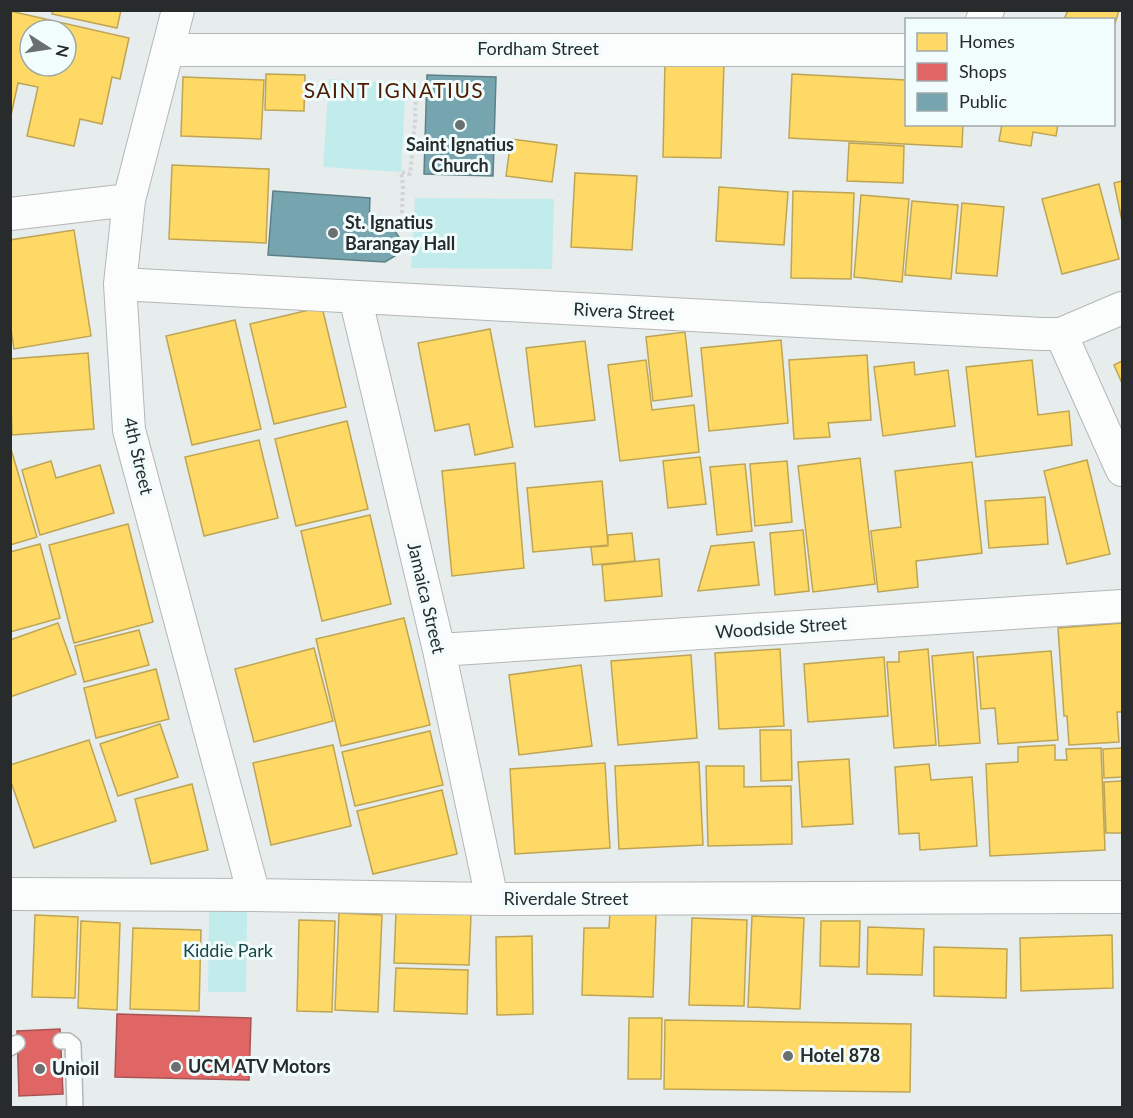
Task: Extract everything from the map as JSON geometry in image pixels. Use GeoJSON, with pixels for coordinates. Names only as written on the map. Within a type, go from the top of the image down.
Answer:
{"type":"FeatureCollection","features":[{"type":"Feature","properties":{"kind":"street","name":"4th Street"},"geometry":{"type":"LineString","coordinates":[[178,10],[129,200],[120,284],[129,430],[254,895]]}},
{"type":"Feature","properties":{"kind":"street","name":"Fordham Street"},"geometry":{"type":"LineString","coordinates":[[169,50],[905,50]]}},
{"type":"Feature","properties":{"kind":"street"},"geometry":{"type":"LineString","coordinates":[[10,214],[129,200]]}},
{"type":"Feature","properties":{"kind":"street","name":"Rivera Street"},"geometry":{"type":"LineString","coordinates":[[120,284],[1029,334],[1061,333],[1122,308]]}},
{"type":"Feature","properties":{"kind":"street","name":"Jamaica Street"},"geometry":{"type":"LineString","coordinates":[[355,297],[439,650],[492,899]]}},
{"type":"Feature","properties":{"kind":"street"},"geometry":{"type":"LineString","coordinates":[[1061,333],[1122,470]]}},
{"type":"Feature","properties":{"kind":"street","name":"Woodside Street"},"geometry":{"type":"LineString","coordinates":[[439,650],[1122,606]]}},
{"type":"Feature","properties":{"kind":"street","name":"Riverdale Street"},"geometry":{"type":"LineString","coordinates":[[10,894],[492,899],[1122,897]]}},
{"type":"Feature","properties":{"kind":"lane"},"geometry":{"type":"LineString","coordinates":[[61,1041],[68,1041],[73,1045],[75,1107]]}},
{"type":"Feature","properties":{"kind":"path"},"geometry":{"type":"LineString","coordinates":[[370,50],[416,80],[410,174],[401,172],[402,213]]}},
{"type":"Feature","properties":{"kind":"green space"},"geometry":{"type":"Polygon","coordinates":[[[329,79],[406,84],[401,172],[323,167],[329,79]]]}},
{"type":"Feature","properties":{"kind":"green space"},"geometry":{"type":"Polygon","coordinates":[[[415,198],[554,199],[552,269],[411,268],[415,198]]]}},
{"type":"Feature","properties":{"kind":"green space","name":"Kiddie Park"},"geometry":{"type":"Polygon","coordinates":[[[209,910],[247,911],[246,992],[208,992],[209,910]]]}},
{"type":"Feature","properties":{"kind":"building: Homes"},"geometry":{"type":"Polygon","coordinates":[[[53,10],[121,10],[117,28],[52,14],[53,10]]]}},
{"type":"Feature","properties":{"kind":"building: Homes"},"geometry":{"type":"Polygon","coordinates":[[[1068,10],[1119,10],[1115,24],[1115,18],[1065,17],[1068,10]]]}},
{"type":"Feature","properties":{"kind":"building: Homes"},"geometry":{"type":"Polygon","coordinates":[[[10,11],[41,18],[18,18],[18,78],[78,78],[78,26],[129,38],[120,79],[112,77],[102,124],[80,119],[74,146],[27,136],[38,87],[18,83],[10,120],[10,11]]]}},
{"type":"Feature","properties":{"kind":"building: Homes"},"geometry":{"type":"Polygon","coordinates":[[[665,62],[724,63],[721,158],[663,157],[665,62]]]}},
{"type":"Feature","properties":{"kind":"building: Homes"},"geometry":{"type":"Polygon","coordinates":[[[266,74],[305,75],[304,111],[265,110],[266,74]]]}},
{"type":"Feature","properties":{"kind":"building: Homes"},"geometry":{"type":"Polygon","coordinates":[[[792,74],[905,80],[905,126],[963,126],[962,147],[789,138],[792,74]]]}},
{"type":"Feature","properties":{"kind":"building: Homes"},"geometry":{"type":"Polygon","coordinates":[[[183,77],[264,80],[261,139],[181,136],[183,77]]]}},
{"type":"Feature","properties":{"kind":"building: Homes"},"geometry":{"type":"Polygon","coordinates":[[[1002,126],[1058,126],[1056,136],[1033,132],[1031,146],[999,141],[1002,126]]]}},
{"type":"Feature","properties":{"kind":"building: Homes"},"geometry":{"type":"Polygon","coordinates":[[[511,139],[557,145],[552,182],[506,176],[511,139]]]}},
{"type":"Feature","properties":{"kind":"building: Homes"},"geometry":{"type":"Polygon","coordinates":[[[849,143],[904,146],[903,183],[847,181],[849,143]]]}},
{"type":"Feature","properties":{"kind":"building: Homes"},"geometry":{"type":"Polygon","coordinates":[[[172,165],[269,169],[266,243],[169,239],[172,165]]]}},
{"type":"Feature","properties":{"kind":"building: Homes"},"geometry":{"type":"Polygon","coordinates":[[[575,173],[637,176],[632,250],[571,247],[575,173]]]}},
{"type":"Feature","properties":{"kind":"building: Homes"},"geometry":{"type":"Polygon","coordinates":[[[1122,181],[1122,221],[1114,183],[1122,181]]]}},
{"type":"Feature","properties":{"kind":"building: Homes"},"geometry":{"type":"Polygon","coordinates":[[[1099,184],[1119,259],[1062,274],[1042,199],[1099,184]]]}},
{"type":"Feature","properties":{"kind":"building: Homes"},"geometry":{"type":"Polygon","coordinates":[[[719,187],[788,192],[784,245],[716,241],[719,187]]]}},
{"type":"Feature","properties":{"kind":"building: Homes"},"geometry":{"type":"Polygon","coordinates":[[[793,191],[854,193],[851,279],[791,278],[793,191]]]}},
{"type":"Feature","properties":{"kind":"building: Homes"},"geometry":{"type":"Polygon","coordinates":[[[861,195],[909,199],[902,282],[854,277],[861,195]]]}},
{"type":"Feature","properties":{"kind":"building: Homes"},"geometry":{"type":"Polygon","coordinates":[[[912,201],[958,205],[951,279],[905,275],[912,201]]]}},
{"type":"Feature","properties":{"kind":"building: Homes"},"geometry":{"type":"Polygon","coordinates":[[[962,203],[1004,207],[997,276],[956,273],[962,203]]]}},
{"type":"Feature","properties":{"kind":"building: Homes"},"geometry":{"type":"Polygon","coordinates":[[[74,230],[91,336],[14,349],[10,323],[10,240],[74,230]]]}},
{"type":"Feature","properties":{"kind":"building: Homes"},"geometry":{"type":"Polygon","coordinates":[[[322,307],[346,407],[274,424],[250,324],[322,307]]]}},
{"type":"Feature","properties":{"kind":"building: Homes"},"geometry":{"type":"Polygon","coordinates":[[[235,320],[261,429],[192,445],[166,336],[235,320]]]}},
{"type":"Feature","properties":{"kind":"building: Homes"},"geometry":{"type":"Polygon","coordinates":[[[490,329],[513,447],[475,455],[469,424],[435,431],[418,343],[490,329]]]}},
{"type":"Feature","properties":{"kind":"building: Homes"},"geometry":{"type":"Polygon","coordinates":[[[685,332],[692,396],[653,401],[646,337],[685,332]]]}},
{"type":"Feature","properties":{"kind":"building: Homes"},"geometry":{"type":"Polygon","coordinates":[[[781,340],[788,423],[709,431],[701,348],[781,340]]]}},
{"type":"Feature","properties":{"kind":"building: Homes"},"geometry":{"type":"Polygon","coordinates":[[[585,341],[595,420],[535,427],[526,348],[585,341]]]}},
{"type":"Feature","properties":{"kind":"building: Homes"},"geometry":{"type":"Polygon","coordinates":[[[88,353],[94,429],[12,435],[10,359],[88,353]]]}},
{"type":"Feature","properties":{"kind":"building: Homes"},"geometry":{"type":"Polygon","coordinates":[[[867,355],[871,420],[828,423],[830,437],[794,439],[789,360],[867,355]]]}},
{"type":"Feature","properties":{"kind":"building: Homes"},"geometry":{"type":"Polygon","coordinates":[[[646,360],[652,410],[694,405],[699,452],[620,461],[608,365],[646,360]]]}},
{"type":"Feature","properties":{"kind":"building: Homes"},"geometry":{"type":"Polygon","coordinates":[[[1032,360],[1038,415],[1069,411],[1072,445],[976,457],[966,367],[1032,360]]]}},
{"type":"Feature","properties":{"kind":"building: Homes"},"geometry":{"type":"Polygon","coordinates":[[[1122,361],[1122,383],[1114,365],[1122,361]]]}},
{"type":"Feature","properties":{"kind":"building: Homes"},"geometry":{"type":"Polygon","coordinates":[[[914,362],[915,375],[948,370],[955,426],[883,436],[874,367],[914,362]]]}},
{"type":"Feature","properties":{"kind":"building: Homes"},"geometry":{"type":"Polygon","coordinates":[[[347,421],[368,509],[296,526],[275,439],[347,421]]]}},
{"type":"Feature","properties":{"kind":"building: Homes"},"geometry":{"type":"Polygon","coordinates":[[[259,440],[278,518],[204,536],[185,457],[259,440]]]}},
{"type":"Feature","properties":{"kind":"building: Homes"},"geometry":{"type":"Polygon","coordinates":[[[10,450],[37,537],[10,545],[10,450]]]}},
{"type":"Feature","properties":{"kind":"building: Homes"},"geometry":{"type":"Polygon","coordinates":[[[700,457],[706,504],[668,508],[663,461],[700,457]]]}},
{"type":"Feature","properties":{"kind":"building: Homes"},"geometry":{"type":"Polygon","coordinates":[[[860,458],[875,584],[813,592],[798,466],[860,458]]]}},
{"type":"Feature","properties":{"kind":"building: Homes"},"geometry":{"type":"Polygon","coordinates":[[[1087,460],[1110,554],[1067,564],[1044,471],[1087,460]]]}},
{"type":"Feature","properties":{"kind":"building: Homes"},"geometry":{"type":"Polygon","coordinates":[[[51,461],[56,478],[100,465],[114,513],[40,535],[22,470],[51,461]]]}},
{"type":"Feature","properties":{"kind":"building: Homes"},"geometry":{"type":"Polygon","coordinates":[[[787,461],[792,522],[755,526],[750,464],[787,461]]]}},
{"type":"Feature","properties":{"kind":"building: Homes"},"geometry":{"type":"Polygon","coordinates":[[[972,462],[982,553],[916,561],[918,587],[878,592],[871,531],[901,527],[895,471],[972,462]]]}},
{"type":"Feature","properties":{"kind":"building: Homes"},"geometry":{"type":"Polygon","coordinates":[[[515,463],[524,568],[452,576],[442,471],[515,463]]]}},
{"type":"Feature","properties":{"kind":"building: Homes"},"geometry":{"type":"Polygon","coordinates":[[[745,464],[752,531],[717,535],[710,467],[745,464]]]}},
{"type":"Feature","properties":{"kind":"building: Homes"},"geometry":{"type":"Polygon","coordinates":[[[602,481],[608,545],[533,552],[527,488],[602,481]]]}},
{"type":"Feature","properties":{"kind":"building: Homes"},"geometry":{"type":"Polygon","coordinates":[[[1045,497],[1048,544],[989,548],[985,501],[1045,497]]]}},
{"type":"Feature","properties":{"kind":"building: Homes"},"geometry":{"type":"Polygon","coordinates":[[[370,515],[391,604],[322,621],[301,531],[370,515]]]}},
{"type":"Feature","properties":{"kind":"building: Homes"},"geometry":{"type":"Polygon","coordinates":[[[128,524],[153,622],[74,643],[49,545],[128,524]]]}},
{"type":"Feature","properties":{"kind":"building: Homes"},"geometry":{"type":"Polygon","coordinates":[[[803,530],[809,591],[775,595],[770,533],[803,530]]]}},
{"type":"Feature","properties":{"kind":"building: Homes"},"geometry":{"type":"Polygon","coordinates":[[[632,533],[635,561],[593,565],[591,547],[608,546],[608,535],[632,533]]]}},
{"type":"Feature","properties":{"kind":"building: Homes"},"geometry":{"type":"Polygon","coordinates":[[[754,542],[759,585],[698,591],[711,546],[754,542]]]}},
{"type":"Feature","properties":{"kind":"building: Homes"},"geometry":{"type":"Polygon","coordinates":[[[40,544],[60,618],[10,632],[10,552],[40,544]]]}},
{"type":"Feature","properties":{"kind":"building: Homes"},"geometry":{"type":"Polygon","coordinates":[[[659,559],[662,596],[605,601],[602,565],[659,559]]]}},
{"type":"Feature","properties":{"kind":"building: Homes"},"geometry":{"type":"Polygon","coordinates":[[[404,618],[430,725],[341,746],[316,639],[404,618]]]}},
{"type":"Feature","properties":{"kind":"building: Homes"},"geometry":{"type":"Polygon","coordinates":[[[58,623],[76,674],[10,697],[10,640],[58,623]]]}},
{"type":"Feature","properties":{"kind":"building: Homes"},"geometry":{"type":"Polygon","coordinates":[[[1122,623],[1122,712],[1117,712],[1119,742],[1069,745],[1067,716],[1064,716],[1058,628],[1122,623]]]}},
{"type":"Feature","properties":{"kind":"building: Homes"},"geometry":{"type":"Polygon","coordinates":[[[139,630],[149,665],[84,682],[75,646],[139,630]]]}},
{"type":"Feature","properties":{"kind":"building: Homes"},"geometry":{"type":"Polygon","coordinates":[[[314,648],[333,721],[254,742],[235,669],[314,648]]]}},
{"type":"Feature","properties":{"kind":"building: Homes"},"geometry":{"type":"Polygon","coordinates":[[[780,649],[784,726],[719,729],[715,653],[780,649]]]}},
{"type":"Feature","properties":{"kind":"building: Homes"},"geometry":{"type":"Polygon","coordinates":[[[928,649],[936,745],[894,748],[887,662],[899,662],[899,652],[928,649]]]}},
{"type":"Feature","properties":{"kind":"building: Homes"},"geometry":{"type":"Polygon","coordinates":[[[1051,651],[1058,740],[998,744],[995,708],[981,709],[977,657],[1051,651]]]}},
{"type":"Feature","properties":{"kind":"building: Homes"},"geometry":{"type":"Polygon","coordinates":[[[973,652],[980,743],[939,746],[932,656],[973,652]]]}},
{"type":"Feature","properties":{"kind":"building: Homes"},"geometry":{"type":"Polygon","coordinates":[[[691,655],[697,738],[618,745],[611,661],[691,655]]]}},
{"type":"Feature","properties":{"kind":"building: Homes"},"geometry":{"type":"Polygon","coordinates":[[[884,657],[888,716],[808,722],[804,664],[884,657]]]}},
{"type":"Feature","properties":{"kind":"building: Homes"},"geometry":{"type":"Polygon","coordinates":[[[581,665],[592,746],[519,755],[509,675],[581,665]]]}},
{"type":"Feature","properties":{"kind":"building: Homes"},"geometry":{"type":"Polygon","coordinates":[[[156,669],[169,719],[96,738],[84,688],[156,669]]]}},
{"type":"Feature","properties":{"kind":"building: Homes"},"geometry":{"type":"Polygon","coordinates":[[[160,724],[178,777],[118,796],[100,744],[160,724]]]}},
{"type":"Feature","properties":{"kind":"building: Homes"},"geometry":{"type":"Polygon","coordinates":[[[760,730],[791,730],[792,780],[761,781],[760,730]]]}},
{"type":"Feature","properties":{"kind":"building: Homes"},"geometry":{"type":"Polygon","coordinates":[[[430,731],[443,785],[355,806],[342,752],[430,731]]]}},
{"type":"Feature","properties":{"kind":"building: Homes"},"geometry":{"type":"Polygon","coordinates":[[[89,740],[116,821],[34,848],[10,779],[10,765],[89,740]]]}},
{"type":"Feature","properties":{"kind":"building: Homes"},"geometry":{"type":"Polygon","coordinates":[[[333,745],[351,826],[271,845],[253,763],[333,745]]]}},
{"type":"Feature","properties":{"kind":"building: Homes"},"geometry":{"type":"Polygon","coordinates":[[[1055,745],[1055,760],[1067,760],[1066,749],[1101,748],[1105,850],[990,856],[986,764],[1018,762],[1018,747],[1055,745]]]}},
{"type":"Feature","properties":{"kind":"building: Homes"},"geometry":{"type":"Polygon","coordinates":[[[1122,748],[1122,777],[1104,778],[1103,749],[1122,748]]]}},
{"type":"Feature","properties":{"kind":"building: Homes"},"geometry":{"type":"Polygon","coordinates":[[[849,759],[853,824],[802,827],[798,762],[849,759]]]}},
{"type":"Feature","properties":{"kind":"building: Homes"},"geometry":{"type":"Polygon","coordinates":[[[699,762],[703,845],[619,849],[615,766],[699,762]]]}},
{"type":"Feature","properties":{"kind":"building: Homes"},"geometry":{"type":"Polygon","coordinates":[[[605,763],[610,848],[515,854],[510,769],[605,763]]]}},
{"type":"Feature","properties":{"kind":"building: Homes"},"geometry":{"type":"Polygon","coordinates":[[[929,764],[931,780],[972,777],[977,846],[920,850],[919,833],[899,834],[895,767],[929,764]]]}},
{"type":"Feature","properties":{"kind":"building: Homes"},"geometry":{"type":"Polygon","coordinates":[[[706,766],[744,766],[744,787],[791,786],[792,844],[708,846],[706,766]]]}},
{"type":"Feature","properties":{"kind":"building: Homes"},"geometry":{"type":"Polygon","coordinates":[[[1122,781],[1122,833],[1106,833],[1104,782],[1122,781]]]}},
{"type":"Feature","properties":{"kind":"building: Homes"},"geometry":{"type":"Polygon","coordinates":[[[192,784],[208,850],[151,864],[135,799],[192,784]]]}},
{"type":"Feature","properties":{"kind":"building: Homes"},"geometry":{"type":"Polygon","coordinates":[[[442,790],[457,854],[373,874],[357,811],[442,790]]]}},
{"type":"Feature","properties":{"kind":"building: Homes"},"geometry":{"type":"Polygon","coordinates":[[[396,912],[471,914],[469,965],[394,963],[396,912]]]}},
{"type":"Feature","properties":{"kind":"building: Homes"},"geometry":{"type":"Polygon","coordinates":[[[610,912],[656,913],[653,997],[582,995],[584,928],[609,928],[610,912]]]}},
{"type":"Feature","properties":{"kind":"building: Homes"},"geometry":{"type":"Polygon","coordinates":[[[339,913],[382,915],[378,1012],[335,1010],[339,913]]]}},
{"type":"Feature","properties":{"kind":"building: Homes"},"geometry":{"type":"Polygon","coordinates":[[[35,915],[78,917],[75,998],[32,997],[35,915]]]}},
{"type":"Feature","properties":{"kind":"building: Homes"},"geometry":{"type":"Polygon","coordinates":[[[752,916],[804,918],[800,1009],[748,1007],[752,916]]]}},
{"type":"Feature","properties":{"kind":"building: Homes"},"geometry":{"type":"Polygon","coordinates":[[[692,918],[747,920],[744,1006],[689,1005],[692,918]]]}},
{"type":"Feature","properties":{"kind":"building: Homes"},"geometry":{"type":"Polygon","coordinates":[[[299,920],[335,921],[332,1012],[297,1011],[299,920]]]}},
{"type":"Feature","properties":{"kind":"building: Homes"},"geometry":{"type":"Polygon","coordinates":[[[81,921],[120,923],[117,1010],[78,1008],[81,921]]]}},
{"type":"Feature","properties":{"kind":"building: Homes"},"geometry":{"type":"Polygon","coordinates":[[[821,921],[860,921],[859,967],[820,966],[821,921]]]}},
{"type":"Feature","properties":{"kind":"building: Homes"},"geometry":{"type":"Polygon","coordinates":[[[868,927],[924,929],[922,975],[867,974],[868,927]]]}},
{"type":"Feature","properties":{"kind":"building: Homes"},"geometry":{"type":"Polygon","coordinates":[[[133,928],[201,930],[199,1011],[130,1009],[133,928]]]}},
{"type":"Feature","properties":{"kind":"building: Homes"},"geometry":{"type":"Polygon","coordinates":[[[1112,935],[1113,988],[1021,991],[1020,938],[1112,935]]]}},
{"type":"Feature","properties":{"kind":"building: Homes"},"geometry":{"type":"Polygon","coordinates":[[[532,936],[533,1014],[497,1015],[496,937],[532,936]]]}},
{"type":"Feature","properties":{"kind":"building: Homes"},"geometry":{"type":"Polygon","coordinates":[[[934,947],[1007,949],[1006,998],[934,996],[934,947]]]}},
{"type":"Feature","properties":{"kind":"building: Homes"},"geometry":{"type":"Polygon","coordinates":[[[396,968],[468,970],[467,1014],[394,1011],[396,968]]]}},
{"type":"Feature","properties":{"kind":"building: Homes"},"geometry":{"type":"Polygon","coordinates":[[[629,1018],[662,1018],[661,1079],[628,1079],[629,1018]]]}},
{"type":"Feature","properties":{"kind":"building: Homes","name":"Hotel 878"},"geometry":{"type":"Polygon","coordinates":[[[665,1020],[911,1024],[910,1092],[664,1089],[665,1020]]]}},
{"type":"Feature","properties":{"kind":"building: Shops"},"geometry":{"type":"Polygon","coordinates":[[[117,1014],[251,1018],[249,1080],[115,1077],[117,1014]]]}},
{"type":"Feature","properties":{"kind":"building: Shops","name":"Unioil"},"geometry":{"type":"Polygon","coordinates":[[[60,1029],[63,1094],[19,1096],[17,1031],[60,1029]]]}},
{"type":"Feature","properties":{"kind":"building: Public","name":"Saint Ignatius Church"},"geometry":{"type":"Polygon","coordinates":[[[427,75],[496,77],[493,176],[424,174],[427,75]]]}},
{"type":"Feature","properties":{"kind":"building: Public","name":"St. Ignatius Barangay Hall"},"geometry":{"type":"Polygon","coordinates":[[[273,191],[370,198],[369,225],[391,225],[401,240],[395,256],[385,262],[268,255],[273,191]]]}},
{"type":"Feature","properties":{"kind":"place","name":"Saint Ignatius Church"},"geometry":{"type":"Point","coordinates":[460,125]}},
{"type":"Feature","properties":{"kind":"place","name":"St. Ignatius Barangay Hall"},"geometry":{"type":"Point","coordinates":[333,233]}},
{"type":"Feature","properties":{"kind":"place","name":"Hotel 878"},"geometry":{"type":"Point","coordinates":[788,1056]}},
{"type":"Feature","properties":{"kind":"place","name":"UCM ATV Motors"},"geometry":{"type":"Point","coordinates":[176,1067]}},
{"type":"Feature","properties":{"kind":"place","name":"Unioil"},"geometry":{"type":"Point","coordinates":[40,1069]}},
{"type":"Feature","properties":{"kind":"district","name":"SAINT IGNATIUS"},"geometry":{"type":"Point","coordinates":[394,91]}}]}
